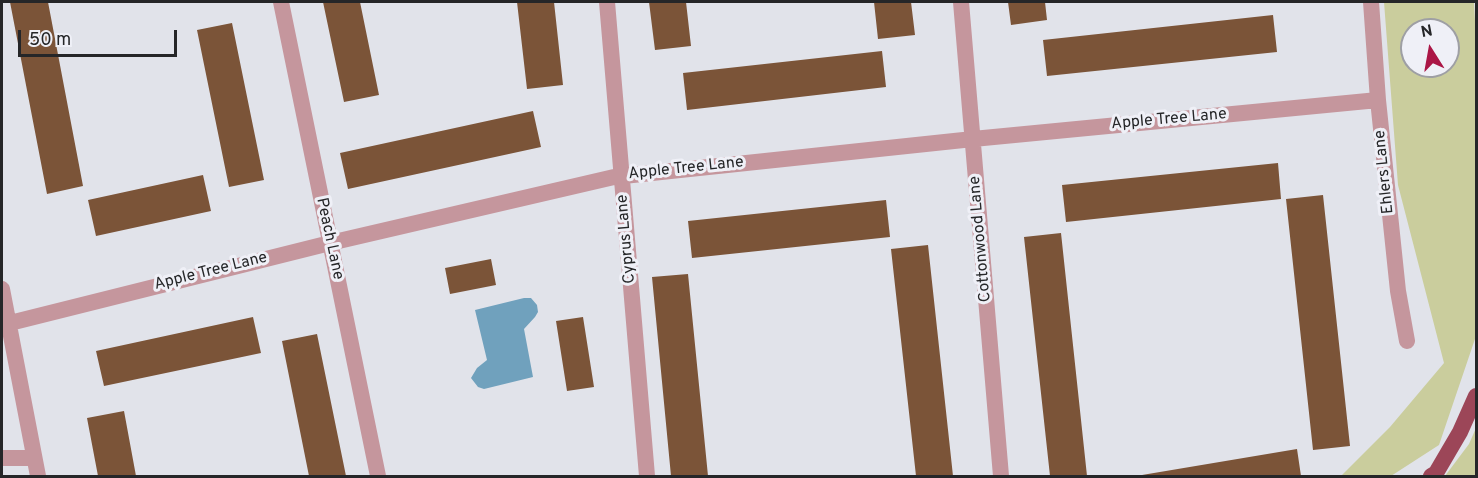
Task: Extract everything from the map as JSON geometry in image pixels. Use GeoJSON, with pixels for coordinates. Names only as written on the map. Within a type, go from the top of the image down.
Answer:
{"type":"FeatureCollection","features":[{"type":"Feature","properties":{"kind":"highway"},"geometry":{"type":"LineString","coordinates":[[1431,477],[1436,473],[1460,432],[1476,396]]}},
{"type":"Feature","properties":{"kind":"street","name":"Peach Lane"},"geometry":{"type":"LineString","coordinates":[[281,2],[378,477]]}},
{"type":"Feature","properties":{"kind":"street","name":"Cyprus Lane"},"geometry":{"type":"LineString","coordinates":[[607,2],[647,477]]}},
{"type":"Feature","properties":{"kind":"street","name":"Cottonwood Lane"},"geometry":{"type":"LineString","coordinates":[[961,2],[1000,477]]}},
{"type":"Feature","properties":{"kind":"street","name":"Ehlers Lane"},"geometry":{"type":"LineString","coordinates":[[1371,2],[1378,100],[1398,291],[1407,342]]}},
{"type":"Feature","properties":{"kind":"street","name":"Apple Tree Lane"},"geometry":{"type":"LineString","coordinates":[[5,324],[330,243],[622,176],[1378,100]]}},
{"type":"Feature","properties":{"kind":"street"},"geometry":{"type":"LineString","coordinates":[[2,289],[5,324],[38,477]]}},
{"type":"Feature","properties":{"kind":"street"},"geometry":{"type":"LineString","coordinates":[[2,458],[34,458]]}},
{"type":"Feature","properties":{"kind":"green space"},"geometry":{"type":"Polygon","coordinates":[[[1384,2],[1474,2],[1476,336],[1439,445],[1391,476],[1341,476],[1390,427],[1444,363],[1398,185],[1384,2]]]}},
{"type":"Feature","properties":{"kind":"green space"},"geometry":{"type":"Polygon","coordinates":[[[1476,428],[1476,476],[1445,476],[1469,444],[1476,428]]]}},
{"type":"Feature","properties":{"kind":"water"},"geometry":{"type":"Polygon","coordinates":[[[531,298],[537,305],[538,312],[524,329],[533,377],[484,389],[478,387],[471,378],[477,368],[487,360],[475,310],[531,298]]]}},
{"type":"Feature","properties":{"kind":"building"},"geometry":{"type":"Polygon","coordinates":[[[10,2],[48,2],[83,186],[47,194],[10,2]]]}},
{"type":"Feature","properties":{"kind":"building"},"geometry":{"type":"Polygon","coordinates":[[[323,2],[360,2],[379,95],[344,102],[323,2]]]}},
{"type":"Feature","properties":{"kind":"building"},"geometry":{"type":"Polygon","coordinates":[[[517,2],[554,2],[563,85],[527,89],[517,2]]]}},
{"type":"Feature","properties":{"kind":"building"},"geometry":{"type":"Polygon","coordinates":[[[649,2],[686,2],[691,46],[655,50],[649,2]]]}},
{"type":"Feature","properties":{"kind":"building"},"geometry":{"type":"Polygon","coordinates":[[[874,2],[911,2],[915,35],[878,39],[874,2]]]}},
{"type":"Feature","properties":{"kind":"building"},"geometry":{"type":"Polygon","coordinates":[[[1008,2],[1045,2],[1047,20],[1011,25],[1008,2]]]}},
{"type":"Feature","properties":{"kind":"building"},"geometry":{"type":"Polygon","coordinates":[[[1273,15],[1277,52],[1047,76],[1043,40],[1273,15]]]}},
{"type":"Feature","properties":{"kind":"building"},"geometry":{"type":"Polygon","coordinates":[[[232,23],[264,180],[229,187],[197,30],[232,23]]]}},
{"type":"Feature","properties":{"kind":"building"},"geometry":{"type":"Polygon","coordinates":[[[882,51],[886,87],[687,110],[683,73],[882,51]]]}},
{"type":"Feature","properties":{"kind":"building"},"geometry":{"type":"Polygon","coordinates":[[[533,111],[541,147],[348,189],[340,153],[533,111]]]}},
{"type":"Feature","properties":{"kind":"building"},"geometry":{"type":"Polygon","coordinates":[[[1278,163],[1281,199],[1066,222],[1062,185],[1278,163]]]}},
{"type":"Feature","properties":{"kind":"building"},"geometry":{"type":"Polygon","coordinates":[[[203,175],[211,211],[96,236],[88,200],[203,175]]]}},
{"type":"Feature","properties":{"kind":"building"},"geometry":{"type":"Polygon","coordinates":[[[1323,195],[1350,446],[1313,450],[1286,199],[1323,195]]]}},
{"type":"Feature","properties":{"kind":"building"},"geometry":{"type":"Polygon","coordinates":[[[886,200],[890,237],[692,258],[688,221],[886,200]]]}},
{"type":"Feature","properties":{"kind":"building"},"geometry":{"type":"Polygon","coordinates":[[[1061,233],[1087,476],[1050,476],[1024,237],[1061,233]]]}},
{"type":"Feature","properties":{"kind":"building"},"geometry":{"type":"Polygon","coordinates":[[[928,245],[953,476],[916,476],[891,249],[928,245]]]}},
{"type":"Feature","properties":{"kind":"building"},"geometry":{"type":"Polygon","coordinates":[[[491,259],[496,285],[450,294],[445,268],[491,259]]]}},
{"type":"Feature","properties":{"kind":"building"},"geometry":{"type":"Polygon","coordinates":[[[688,274],[708,476],[671,476],[652,277],[688,274]]]}},
{"type":"Feature","properties":{"kind":"building"},"geometry":{"type":"Polygon","coordinates":[[[253,317],[261,353],[104,386],[96,351],[253,317]]]}},
{"type":"Feature","properties":{"kind":"building"},"geometry":{"type":"Polygon","coordinates":[[[583,317],[594,387],[567,391],[556,321],[583,317]]]}},
{"type":"Feature","properties":{"kind":"building"},"geometry":{"type":"Polygon","coordinates":[[[317,334],[346,476],[309,476],[282,341],[317,334]]]}},
{"type":"Feature","properties":{"kind":"building"},"geometry":{"type":"Polygon","coordinates":[[[124,411],[136,476],[98,476],[87,418],[124,411]]]}},
{"type":"Feature","properties":{"kind":"building"},"geometry":{"type":"Polygon","coordinates":[[[1297,449],[1301,476],[1142,476],[1142,475],[1297,449]]]}}]}
